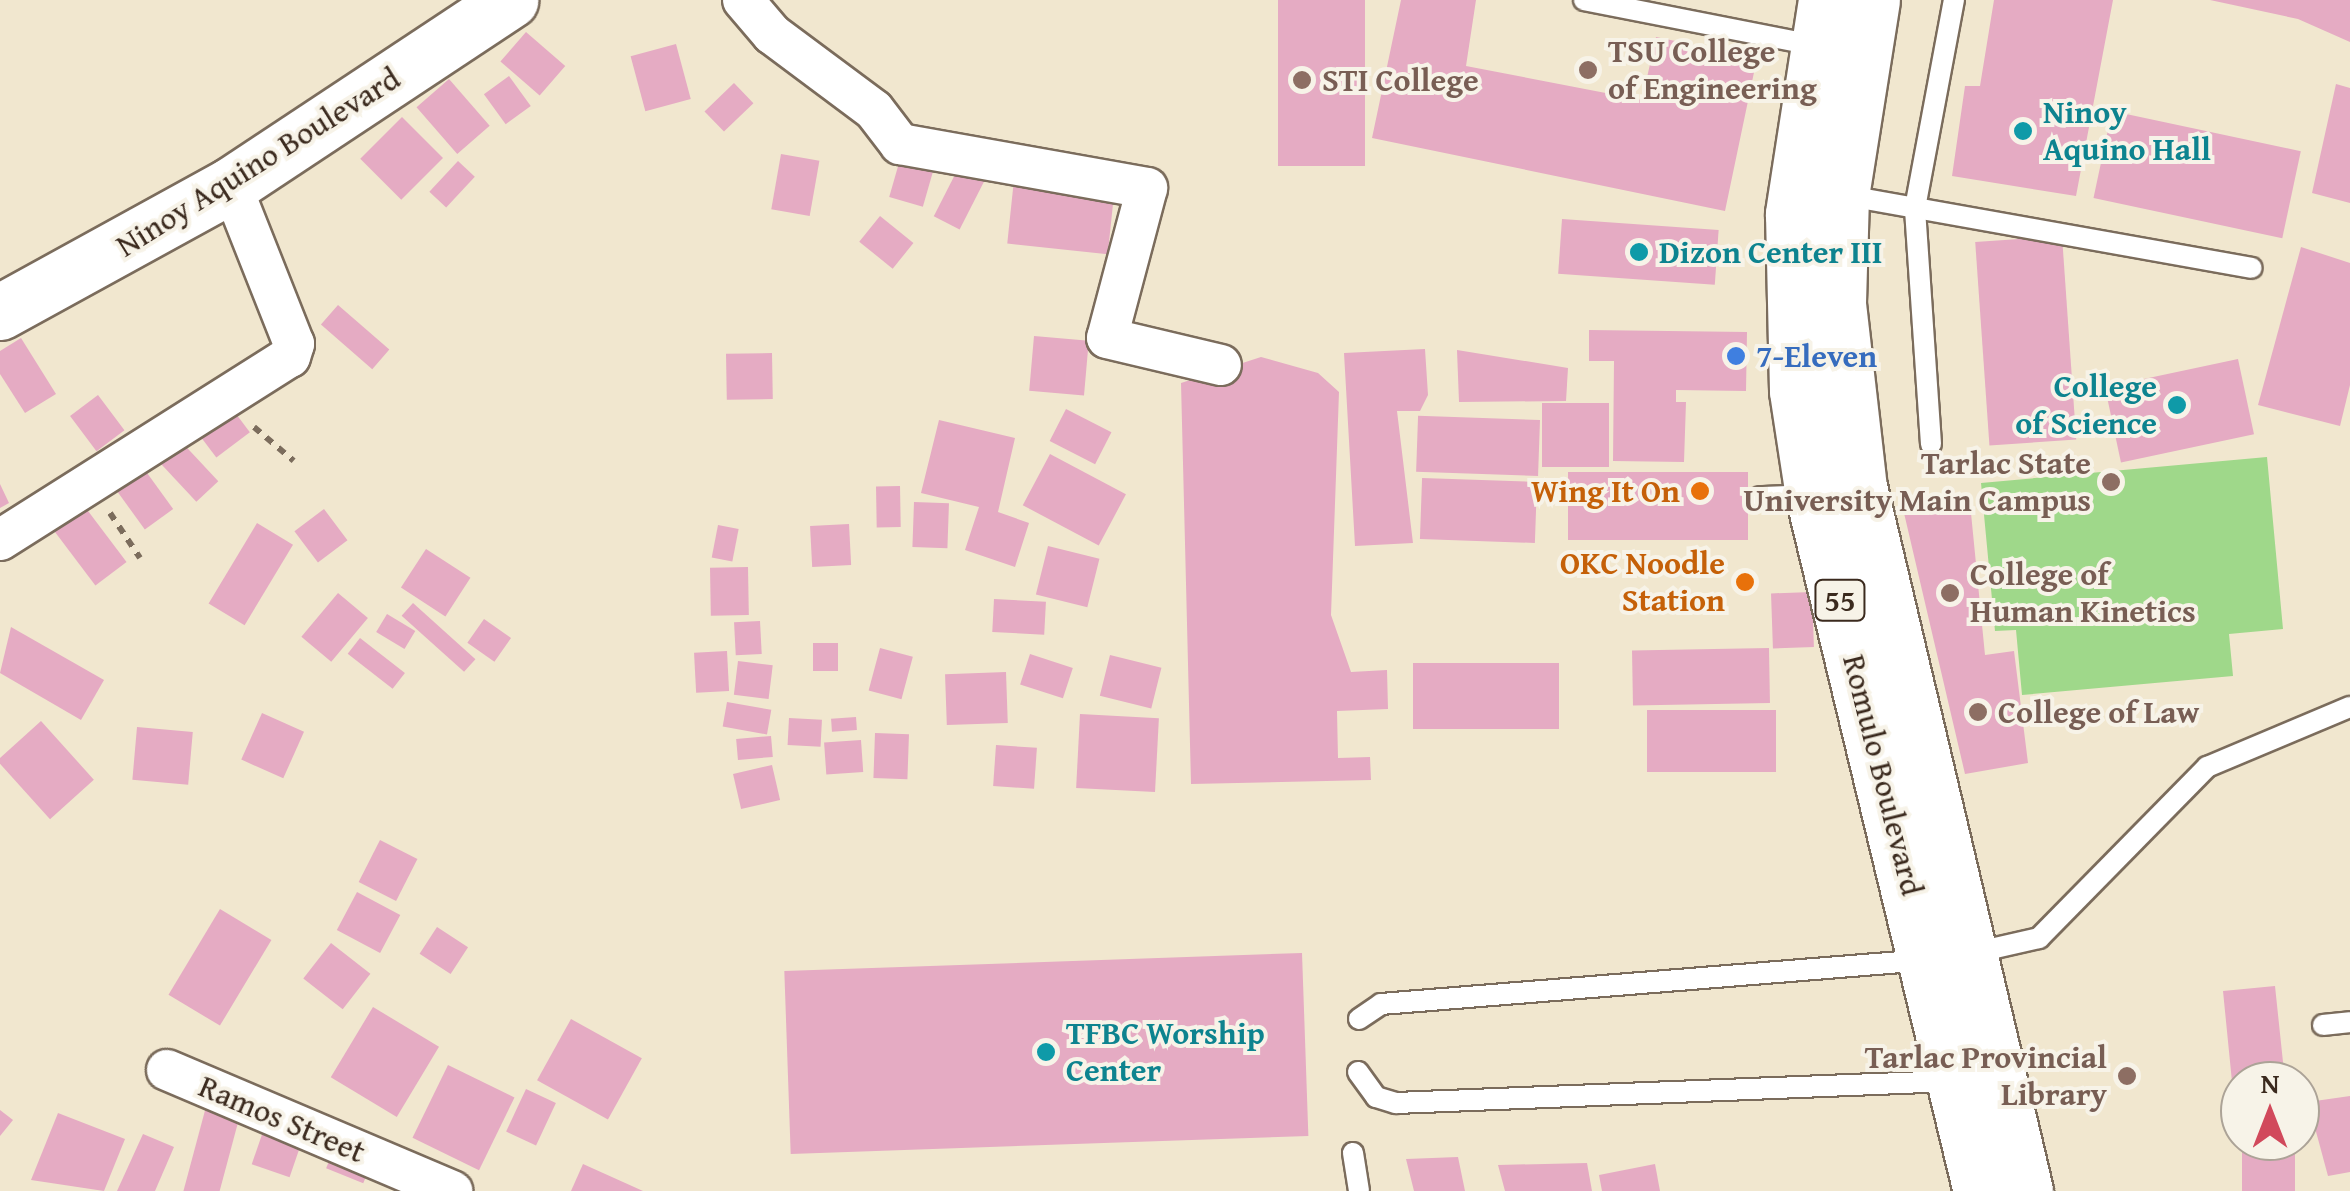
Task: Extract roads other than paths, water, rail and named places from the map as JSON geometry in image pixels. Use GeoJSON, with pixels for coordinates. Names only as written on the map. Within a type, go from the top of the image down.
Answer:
{"type":"FeatureCollection","features":[{"type":"Feature","properties":{"kind":"main road","name":"Ninoy Aquino Boulevard"},"geometry":{"type":"LineString","coordinates":[[0,312],[231,185],[510,0]]}},
{"type":"Feature","properties":{"kind":"main road","name":"Romulo Boulevard"},"geometry":{"type":"LineString","coordinates":[[1872,0],[1842,195],[1838,304],[1859,487],[1949,956],[1955,1080],[1981,1191]]}},
{"type":"Feature","properties":{"kind":"main road","name":"Romulo Boulevard"},"geometry":{"type":"LineString","coordinates":[[1823,23],[1793,214],[1790,306],[1813,495],[1949,956],[2026,1191]]}},
{"type":"Feature","properties":{"kind":"street"},"geometry":{"type":"LineString","coordinates":[[743,0],[874,110],[900,144],[1147,188],[1107,338],[1221,365]]}},
{"type":"Feature","properties":{"kind":"street"},"geometry":{"type":"LineString","coordinates":[[0,540],[93,487],[290,357],[294,344],[231,185]]}},
{"type":"Feature","properties":{"kind":"street","name":"Ramos Street"},"geometry":{"type":"LineString","coordinates":[[167,1070],[452,1191]]}},
{"type":"Feature","properties":{"kind":"lane"},"geometry":{"type":"LineString","coordinates":[[1584,0],[1823,23]]}},
{"type":"Feature","properties":{"kind":"lane"},"geometry":{"type":"LineString","coordinates":[[1932,444],[1916,208],[1954,0]]}},
{"type":"Feature","properties":{"kind":"lane"},"geometry":{"type":"LineString","coordinates":[[1842,195],[2252,268]]}},
{"type":"Feature","properties":{"kind":"lane"},"geometry":{"type":"LineString","coordinates":[[1760,497],[1813,495]]}},
{"type":"Feature","properties":{"kind":"lane"},"geometry":{"type":"LineString","coordinates":[[1359,1019],[1382,1004],[1949,956],[2038,938],[2207,766],[2350,707]]}},
{"type":"Feature","properties":{"kind":"lane"},"geometry":{"type":"LineString","coordinates":[[2323,1025],[2350,1022]]}},
{"type":"Feature","properties":{"kind":"lane"},"geometry":{"type":"LineString","coordinates":[[1358,1072],[1376,1097],[1396,1103],[1955,1080]]}},
{"type":"Feature","properties":{"kind":"lane"},"geometry":{"type":"LineString","coordinates":[[1353,1154],[1359,1191]]}},
{"type":"Feature","properties":{"kind":"place","name":"TSU College of Engineering"},"geometry":{"type":"Point","coordinates":[1588,70]}},
{"type":"Feature","properties":{"kind":"place","name":"STI College"},"geometry":{"type":"Point","coordinates":[1302,80]}},
{"type":"Feature","properties":{"kind":"place","name":"Ninoy Aquino Hall"},"geometry":{"type":"Point","coordinates":[2023,131]}},
{"type":"Feature","properties":{"kind":"place","name":"Dizon Center III"},"geometry":{"type":"Point","coordinates":[1639,252]}},
{"type":"Feature","properties":{"kind":"place","name":"7-Eleven"},"geometry":{"type":"Point","coordinates":[1736,356]}},
{"type":"Feature","properties":{"kind":"place","name":"College of Science"},"geometry":{"type":"Point","coordinates":[2177,405]}},
{"type":"Feature","properties":{"kind":"place","name":"Tarlac State University Main Campus"},"geometry":{"type":"Point","coordinates":[2111,482]}},
{"type":"Feature","properties":{"kind":"place","name":"Wing It On"},"geometry":{"type":"Point","coordinates":[1700,491]}},
{"type":"Feature","properties":{"kind":"place","name":"OKC Noodle Station"},"geometry":{"type":"Point","coordinates":[1745,582]}},
{"type":"Feature","properties":{"kind":"place","name":"College of Human Kinetics"},"geometry":{"type":"Point","coordinates":[1950,593]}},
{"type":"Feature","properties":{"kind":"place","name":"College of Law"},"geometry":{"type":"Point","coordinates":[1978,712]}},
{"type":"Feature","properties":{"kind":"place","name":"TFBC Worship Center"},"geometry":{"type":"Point","coordinates":[1046,1052]}},
{"type":"Feature","properties":{"kind":"place","name":"Tarlac Provincial Library"},"geometry":{"type":"Point","coordinates":[2127,1076]}}]}
